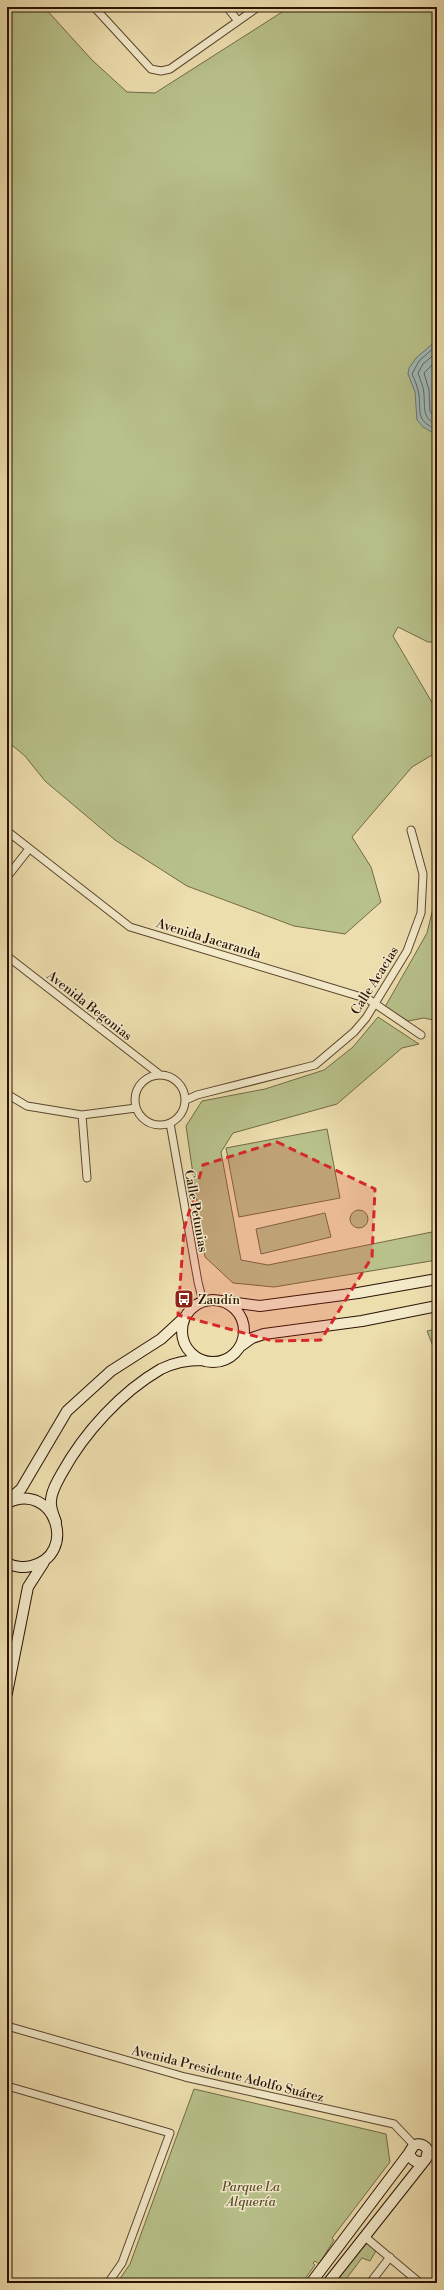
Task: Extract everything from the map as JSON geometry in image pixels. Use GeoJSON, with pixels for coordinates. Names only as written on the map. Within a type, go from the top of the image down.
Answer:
{"type":"FeatureCollection","features":[{"type":"Feature","properties":{"kind":"main road"},"geometry":{"type":"LineString","coordinates":[[7,1502],[21,1489],[67,1411],[111,1371],[161,1339],[198,1304],[203,1302],[222,1301],[260,1306],[358,1293],[437,1279]]}},
{"type":"Feature","properties":{"kind":"main road"},"geometry":{"type":"LineString","coordinates":[[222,1301],[234,1307],[241,1315],[244,1326],[244,1336],[241,1346]]}},
{"type":"Feature","properties":{"kind":"main road"},"geometry":{"type":"LineString","coordinates":[[7,1693],[28,1587],[44,1560],[52,1552],[57,1538],[56,1522],[50,1502],[55,1485],[74,1451],[100,1420],[128,1394],[161,1369],[185,1360],[219,1362],[229,1358],[252,1338],[266,1334],[362,1321],[437,1306]]}},
{"type":"Feature","properties":{"kind":"main road"},"geometry":{"type":"LineString","coordinates":[[186,1316],[182,1326],[184,1342],[193,1354],[202,1360]]}},
{"type":"Feature","properties":{"kind":"main road"},"geometry":{"type":"LineString","coordinates":[[7,1502],[16,1499],[35,1500],[45,1506],[56,1522]]}},
{"type":"Feature","properties":{"kind":"main road"},"geometry":{"type":"LineString","coordinates":[[7,1563],[25,1568],[44,1560]]}},
{"type":"Feature","properties":{"kind":"main road"},"geometry":{"type":"LineString","coordinates":[[311,2283],[412,2149],[419,2143],[424,2145],[428,2150],[429,2158],[364,2236],[328,2283]]}},
{"type":"Feature","properties":{"kind":"main road"},"geometry":{"type":"LineString","coordinates":[[412,2149],[411,2158],[416,2162],[429,2158]]}},
{"type":"Feature","properties":{"kind":"street"},"geometry":{"type":"LineString","coordinates":[[94,7],[151,68],[161,71],[170,69],[258,7]]}},
{"type":"Feature","properties":{"kind":"street"},"geometry":{"type":"LineString","coordinates":[[227,7],[238,22]]}},
{"type":"Feature","properties":{"kind":"street","name":"Calle Acacias"},"geometry":{"type":"LineString","coordinates":[[186,1100],[197,1095],[315,1065],[354,1032],[375,1004],[407,952],[421,914],[423,874],[411,830]]}},
{"type":"Feature","properties":{"kind":"street","name":"Avenida Jacaranda"},"geometry":{"type":"LineString","coordinates":[[7,832],[130,927],[368,998],[421,1035]]}},
{"type":"Feature","properties":{"kind":"street"},"geometry":{"type":"LineString","coordinates":[[7,877],[30,849]]}},
{"type":"Feature","properties":{"kind":"street","name":"Avenida Begonias"},"geometry":{"type":"LineString","coordinates":[[7,956],[159,1074]]}},
{"type":"Feature","properties":{"kind":"street"},"geometry":{"type":"LineString","coordinates":[[159,1074],[174,1078],[180,1084],[186,1100],[183,1112],[177,1119],[170,1123],[156,1125],[148,1122],[136,1108],[135,1097],[138,1088],[143,1081],[159,1074]]}},
{"type":"Feature","properties":{"kind":"street"},"geometry":{"type":"LineString","coordinates":[[7,1094],[27,1106],[82,1115],[136,1108]]}},
{"type":"Feature","properties":{"kind":"street"},"geometry":{"type":"LineString","coordinates":[[82,1115],[87,1178]]}},
{"type":"Feature","properties":{"kind":"street","name":"Calle Petunias"},"geometry":{"type":"LineString","coordinates":[[170,1123],[198,1282],[203,1302]]}},
{"type":"Feature","properties":{"kind":"street","name":"Avenida Presidente Adolfo Suárez"},"geometry":{"type":"LineString","coordinates":[[7,2026],[186,2077],[394,2124],[412,2149]]}},
{"type":"Feature","properties":{"kind":"street"},"geometry":{"type":"LineString","coordinates":[[7,2086],[170,2133],[122,2263],[108,2283]]}},
{"type":"Feature","properties":{"kind":"street"},"geometry":{"type":"LineString","coordinates":[[364,2236],[420,2283]]}},
{"type":"Feature","properties":{"kind":"street"},"geometry":{"type":"LineString","coordinates":[[370,2283],[390,2257]]}},
{"type":"Feature","properties":{"kind":"highlighted area"},"geometry":{"type":"Polygon","coordinates":[[[277,1142],[375,1189],[372,1257],[321,1340],[273,1341],[178,1315],[184,1229],[203,1165],[277,1142]]]}},
{"type":"Feature","properties":{"kind":"green space"},"geometry":{"type":"Polygon","coordinates":[[[7,7],[44,7],[92,60],[127,92],[155,93],[290,7],[433,7],[437,12],[437,642],[428,642],[398,627],[393,636],[437,711],[437,752],[412,767],[352,837],[371,867],[381,902],[345,934],[294,926],[187,886],[115,840],[45,781],[25,756],[7,741],[7,7]]]}},
{"type":"Feature","properties":{"kind":"green space"},"geometry":{"type":"Polygon","coordinates":[[[435,900],[437,908],[437,1004],[433,1020],[424,1018],[408,1021],[385,1007],[427,933],[435,900]]]}},
{"type":"Feature","properties":{"kind":"green space"},"geometry":{"type":"Polygon","coordinates":[[[378,1017],[419,1044],[402,1048],[337,1104],[233,1133],[221,1152],[241,1260],[268,1265],[437,1231],[437,1260],[274,1287],[233,1283],[205,1257],[186,1126],[202,1101],[265,1089],[324,1070],[353,1047],[378,1017]]]}},
{"type":"Feature","properties":{"kind":"green space"},"geometry":{"type":"Polygon","coordinates":[[[327,1129],[340,1198],[239,1217],[226,1148],[327,1129]]]}},
{"type":"Feature","properties":{"kind":"green space"},"geometry":{"type":"Polygon","coordinates":[[[359,1210],[365,1213],[368,1219],[365,1225],[359,1228],[353,1225],[350,1219],[353,1213],[359,1210]]]}},
{"type":"Feature","properties":{"kind":"green space"},"geometry":{"type":"Polygon","coordinates":[[[325,1213],[331,1237],[261,1254],[256,1229],[325,1213]]]}},
{"type":"Feature","properties":{"kind":"green space"},"geometry":{"type":"Polygon","coordinates":[[[437,1329],[437,1356],[427,1331],[437,1329]]]}},
{"type":"Feature","properties":{"kind":"green space","name":"Parque La Alquería"},"geometry":{"type":"Polygon","coordinates":[[[194,2089],[386,2134],[390,2162],[332,2238],[334,2240],[319,2264],[315,2261],[313,2263],[315,2265],[302,2283],[117,2283],[130,2264],[194,2089]]]}},
{"type":"Feature","properties":{"kind":"green space"},"geometry":{"type":"Polygon","coordinates":[[[367,2243],[376,2251],[370,2261],[362,2258],[343,2283],[332,2283],[367,2243]]]}},
{"type":"Feature","properties":{"kind":"water"},"geometry":{"type":"Polygon","coordinates":[[[437,340],[437,435],[423,427],[417,420],[415,392],[408,374],[409,368],[416,358],[437,340]]]}},
{"type":"Feature","properties":{"kind":"place","name":"Zaudín"},"geometry":{"type":"Point","coordinates":[184,1299]}}]}
